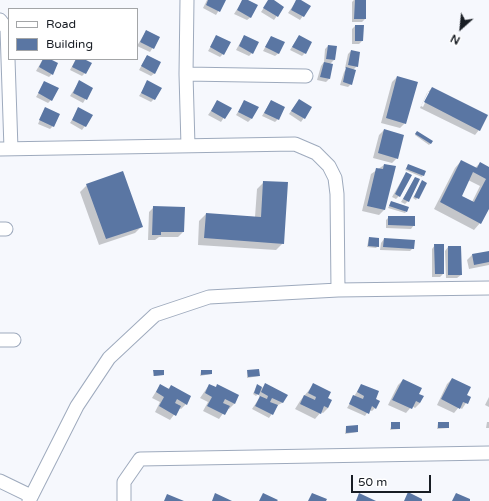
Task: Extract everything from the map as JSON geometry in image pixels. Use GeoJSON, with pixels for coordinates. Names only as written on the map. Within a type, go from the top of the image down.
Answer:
{"type":"FeatureCollection","features":[{"type":"Feature","properties":{"kind":"street"},"geometry":{"type":"LineString","coordinates":[[187,0],[186,74],[188,146]]}},
{"type":"Feature","properties":{"kind":"street"},"geometry":{"type":"LineString","coordinates":[[0,20],[7,29],[6,149],[295,144],[316,153],[328,166],[335,178],[337,194],[338,290]]}},
{"type":"Feature","properties":{"kind":"street"},"geometry":{"type":"LineString","coordinates":[[186,74],[306,76]]}},
{"type":"Feature","properties":{"kind":"street"},"geometry":{"type":"LineString","coordinates":[[0,481],[30,499],[77,406],[109,358],[155,315],[209,297],[338,290],[489,288]]}},
{"type":"Feature","properties":{"kind":"street"},"geometry":{"type":"LineString","coordinates":[[0,340],[14,340]]}},
{"type":"Feature","properties":{"kind":"street"},"geometry":{"type":"LineString","coordinates":[[124,501],[124,482],[140,459],[489,453]]}},
{"type":"Feature","properties":{"kind":"building"},"geometry":{"type":"Polygon","coordinates":[[[208,0],[226,0],[220,12],[206,5],[208,0]]]}},
{"type":"Feature","properties":{"kind":"building"},"geometry":{"type":"Polygon","coordinates":[[[242,0],[248,0],[258,5],[251,18],[237,10],[242,0]]]}},
{"type":"Feature","properties":{"kind":"building"},"geometry":{"type":"Polygon","coordinates":[[[268,0],[274,0],[284,7],[278,17],[263,8],[268,0]]]}},
{"type":"Feature","properties":{"kind":"building"},"geometry":{"type":"Polygon","coordinates":[[[296,0],[301,0],[311,6],[304,17],[291,10],[296,0]]]}},
{"type":"Feature","properties":{"kind":"building"},"geometry":{"type":"Polygon","coordinates":[[[355,0],[366,0],[366,19],[354,19],[355,0]]]}},
{"type":"Feature","properties":{"kind":"building"},"geometry":{"type":"Polygon","coordinates":[[[355,25],[364,25],[363,41],[355,41],[355,25]]]}},
{"type":"Feature","properties":{"kind":"building"},"geometry":{"type":"Polygon","coordinates":[[[146,30],[160,37],[154,49],[140,42],[146,30]]]}},
{"type":"Feature","properties":{"kind":"building"},"geometry":{"type":"Polygon","coordinates":[[[216,35],[231,42],[224,55],[210,47],[216,35]]]}},
{"type":"Feature","properties":{"kind":"building"},"geometry":{"type":"Polygon","coordinates":[[[244,35],[259,42],[253,54],[239,46],[244,35]]]}},
{"type":"Feature","properties":{"kind":"building"},"geometry":{"type":"Polygon","coordinates":[[[299,35],[312,42],[306,54],[292,47],[299,35]]]}},
{"type":"Feature","properties":{"kind":"building"},"geometry":{"type":"Polygon","coordinates":[[[271,36],[285,42],[279,54],[265,47],[271,36]]]}},
{"type":"Feature","properties":{"kind":"building"},"geometry":{"type":"Polygon","coordinates":[[[328,45],[337,46],[335,60],[326,59],[328,45]]]}},
{"type":"Feature","properties":{"kind":"building"},"geometry":{"type":"Polygon","coordinates":[[[351,50],[360,52],[358,67],[348,65],[351,50]]]}},
{"type":"Feature","properties":{"kind":"building"},"geometry":{"type":"Polygon","coordinates":[[[147,55],[161,62],[155,74],[141,66],[147,55]]]}},
{"type":"Feature","properties":{"kind":"building"},"geometry":{"type":"Polygon","coordinates":[[[42,60],[52,60],[58,63],[53,75],[39,67],[42,60]]]}},
{"type":"Feature","properties":{"kind":"building"},"geometry":{"type":"Polygon","coordinates":[[[76,60],[86,60],[92,63],[86,74],[72,67],[76,60]]]}},
{"type":"Feature","properties":{"kind":"building"},"geometry":{"type":"Polygon","coordinates":[[[324,62],[333,64],[330,79],[320,77],[324,62]]]}},
{"type":"Feature","properties":{"kind":"building"},"geometry":{"type":"Polygon","coordinates":[[[346,67],[356,70],[352,85],[343,82],[346,67]]]}},
{"type":"Feature","properties":{"kind":"building"},"geometry":{"type":"Polygon","coordinates":[[[397,76],[418,82],[406,124],[386,118],[397,76]]]}},
{"type":"Feature","properties":{"kind":"building"},"geometry":{"type":"Polygon","coordinates":[[[79,80],[93,88],[87,100],[73,93],[79,80]]]}},
{"type":"Feature","properties":{"kind":"building"},"geometry":{"type":"Polygon","coordinates":[[[147,80],[162,88],[155,100],[141,93],[147,80]]]}},
{"type":"Feature","properties":{"kind":"building"},"geometry":{"type":"Polygon","coordinates":[[[44,81],[59,88],[52,101],[38,93],[44,81]]]}},
{"type":"Feature","properties":{"kind":"building"},"geometry":{"type":"Polygon","coordinates":[[[432,87],[488,115],[480,131],[424,102],[432,87]]]}},
{"type":"Feature","properties":{"kind":"building"},"geometry":{"type":"Polygon","coordinates":[[[299,99],[312,107],[305,119],[291,111],[299,99]]]}},
{"type":"Feature","properties":{"kind":"building"},"geometry":{"type":"Polygon","coordinates":[[[217,100],[232,108],[225,119],[211,111],[217,100]]]}},
{"type":"Feature","properties":{"kind":"building"},"geometry":{"type":"Polygon","coordinates":[[[244,100],[259,107],[252,119],[238,112],[244,100]]]}},
{"type":"Feature","properties":{"kind":"building"},"geometry":{"type":"Polygon","coordinates":[[[271,100],[285,107],[279,120],[264,113],[271,100]]]}},
{"type":"Feature","properties":{"kind":"building"},"geometry":{"type":"Polygon","coordinates":[[[45,107],[60,114],[54,127],[39,120],[45,107]]]}},
{"type":"Feature","properties":{"kind":"building"},"geometry":{"type":"Polygon","coordinates":[[[78,107],[93,115],[86,127],[72,120],[78,107]]]}},
{"type":"Feature","properties":{"kind":"building"},"geometry":{"type":"Polygon","coordinates":[[[384,129],[404,135],[398,159],[378,153],[384,129]]]}},
{"type":"Feature","properties":{"kind":"building"},"geometry":{"type":"Polygon","coordinates":[[[417,131],[433,141],[431,144],[415,134],[417,131]]]}},
{"type":"Feature","properties":{"kind":"building"},"geometry":{"type":"Polygon","coordinates":[[[461,160],[477,168],[480,162],[489,167],[489,209],[481,224],[440,202],[461,160]],[[473,172],[462,196],[474,202],[486,179],[473,172]]]}},
{"type":"Feature","properties":{"kind":"building"},"geometry":{"type":"Polygon","coordinates":[[[384,164],[396,166],[385,210],[367,206],[376,168],[383,169],[384,164]]]}},
{"type":"Feature","properties":{"kind":"building"},"geometry":{"type":"Polygon","coordinates":[[[408,164],[426,171],[424,176],[406,169],[408,164]]]}},
{"type":"Feature","properties":{"kind":"building"},"geometry":{"type":"Polygon","coordinates":[[[123,171],[143,227],[106,239],[86,184],[123,171]]]}},
{"type":"Feature","properties":{"kind":"building"},"geometry":{"type":"Polygon","coordinates":[[[406,172],[412,175],[400,197],[395,194],[406,172]]]}},
{"type":"Feature","properties":{"kind":"building"},"geometry":{"type":"Polygon","coordinates":[[[415,177],[420,179],[409,202],[403,199],[415,177]]]}},
{"type":"Feature","properties":{"kind":"building"},"geometry":{"type":"Polygon","coordinates":[[[422,180],[427,183],[419,199],[414,197],[422,180]]]}},
{"type":"Feature","properties":{"kind":"building"},"geometry":{"type":"Polygon","coordinates":[[[263,181],[288,182],[284,244],[204,238],[206,213],[261,217],[263,181]]]}},
{"type":"Feature","properties":{"kind":"building"},"geometry":{"type":"Polygon","coordinates":[[[391,201],[409,207],[407,212],[389,206],[391,201]]]}},
{"type":"Feature","properties":{"kind":"building"},"geometry":{"type":"Polygon","coordinates":[[[153,206],[185,207],[184,232],[161,232],[161,235],[152,235],[153,206]]]}},
{"type":"Feature","properties":{"kind":"building"},"geometry":{"type":"Polygon","coordinates":[[[388,216],[415,216],[415,226],[388,225],[388,216]]]}},
{"type":"Feature","properties":{"kind":"building"},"geometry":{"type":"Polygon","coordinates":[[[369,237],[379,238],[379,247],[368,246],[369,237]]]}},
{"type":"Feature","properties":{"kind":"building"},"geometry":{"type":"Polygon","coordinates":[[[384,238],[415,240],[414,249],[383,247],[384,238]]]}},
{"type":"Feature","properties":{"kind":"building"},"geometry":{"type":"Polygon","coordinates":[[[434,244],[444,244],[444,274],[435,274],[434,244]]]}},
{"type":"Feature","properties":{"kind":"building"},"geometry":{"type":"Polygon","coordinates":[[[448,246],[461,246],[462,275],[448,275],[448,246]]]}},
{"type":"Feature","properties":{"kind":"building"},"geometry":{"type":"Polygon","coordinates":[[[489,251],[489,262],[474,265],[472,254],[489,251]]]}},
{"type":"Feature","properties":{"kind":"building"},"geometry":{"type":"Polygon","coordinates":[[[259,369],[260,376],[248,377],[247,370],[259,369]]]}},
{"type":"Feature","properties":{"kind":"building"},"geometry":{"type":"Polygon","coordinates":[[[153,370],[164,370],[164,375],[154,376],[153,370]]]}},
{"type":"Feature","properties":{"kind":"building"},"geometry":{"type":"Polygon","coordinates":[[[201,370],[212,370],[212,374],[201,375],[201,370]]]}},
{"type":"Feature","properties":{"kind":"building"},"geometry":{"type":"Polygon","coordinates":[[[452,378],[471,387],[467,395],[471,397],[468,404],[463,402],[460,409],[441,399],[452,378]]]}},
{"type":"Feature","properties":{"kind":"building"},"geometry":{"type":"Polygon","coordinates":[[[403,379],[422,388],[419,394],[424,396],[420,403],[416,401],[412,409],[392,400],[403,379]]]}},
{"type":"Feature","properties":{"kind":"building"},"geometry":{"type":"Polygon","coordinates":[[[265,383],[288,395],[283,403],[272,398],[270,402],[278,405],[273,415],[255,406],[260,396],[267,399],[268,396],[261,392],[265,383]]]}},
{"type":"Feature","properties":{"kind":"building"},"geometry":{"type":"Polygon","coordinates":[[[313,383],[331,392],[328,398],[332,400],[328,408],[324,406],[321,414],[300,404],[304,395],[315,400],[316,397],[308,393],[313,383]]]}},
{"type":"Feature","properties":{"kind":"building"},"geometry":{"type":"Polygon","coordinates":[[[160,384],[169,389],[171,385],[191,396],[187,405],[177,399],[175,403],[181,406],[176,416],[159,406],[164,397],[156,392],[160,384]]]}},
{"type":"Feature","properties":{"kind":"building"},"geometry":{"type":"Polygon","coordinates":[[[209,384],[216,387],[217,384],[239,395],[235,404],[225,399],[223,403],[230,406],[225,415],[207,406],[212,397],[205,393],[209,384]]]}},
{"type":"Feature","properties":{"kind":"building"},"geometry":{"type":"Polygon","coordinates":[[[257,384],[262,387],[259,395],[254,393],[257,384]]]}},
{"type":"Feature","properties":{"kind":"building"},"geometry":{"type":"Polygon","coordinates":[[[361,384],[379,391],[376,399],[380,401],[376,409],[372,406],[369,414],[349,404],[353,395],[363,399],[364,396],[357,392],[361,384]]]}},
{"type":"Feature","properties":{"kind":"building"},"geometry":{"type":"Polygon","coordinates":[[[391,422],[400,422],[400,429],[391,429],[391,422]]]}},
{"type":"Feature","properties":{"kind":"building"},"geometry":{"type":"Polygon","coordinates":[[[438,422],[449,422],[449,428],[438,428],[438,422]]]}},
{"type":"Feature","properties":{"kind":"building"},"geometry":{"type":"Polygon","coordinates":[[[358,425],[358,432],[346,433],[346,426],[358,425]]]}},
{"type":"Feature","properties":{"kind":"building"},"geometry":{"type":"Polygon","coordinates":[[[408,492],[422,499],[422,501],[404,501],[408,492]]]}},
{"type":"Feature","properties":{"kind":"building"},"geometry":{"type":"Polygon","coordinates":[[[215,493],[232,501],[212,501],[215,493]]]}},
{"type":"Feature","properties":{"kind":"building"},"geometry":{"type":"Polygon","coordinates":[[[263,493],[278,500],[259,501],[263,493]]]}},
{"type":"Feature","properties":{"kind":"building"},"geometry":{"type":"Polygon","coordinates":[[[312,493],[327,499],[326,501],[308,501],[312,493]]]}},
{"type":"Feature","properties":{"kind":"building"},"geometry":{"type":"Polygon","coordinates":[[[359,493],[376,501],[356,501],[359,493]]]}},
{"type":"Feature","properties":{"kind":"building"},"geometry":{"type":"Polygon","coordinates":[[[456,493],[470,499],[470,501],[452,501],[456,493]]]}},
{"type":"Feature","properties":{"kind":"building"},"geometry":{"type":"Polygon","coordinates":[[[167,494],[184,501],[164,501],[167,494]]]}}]}
